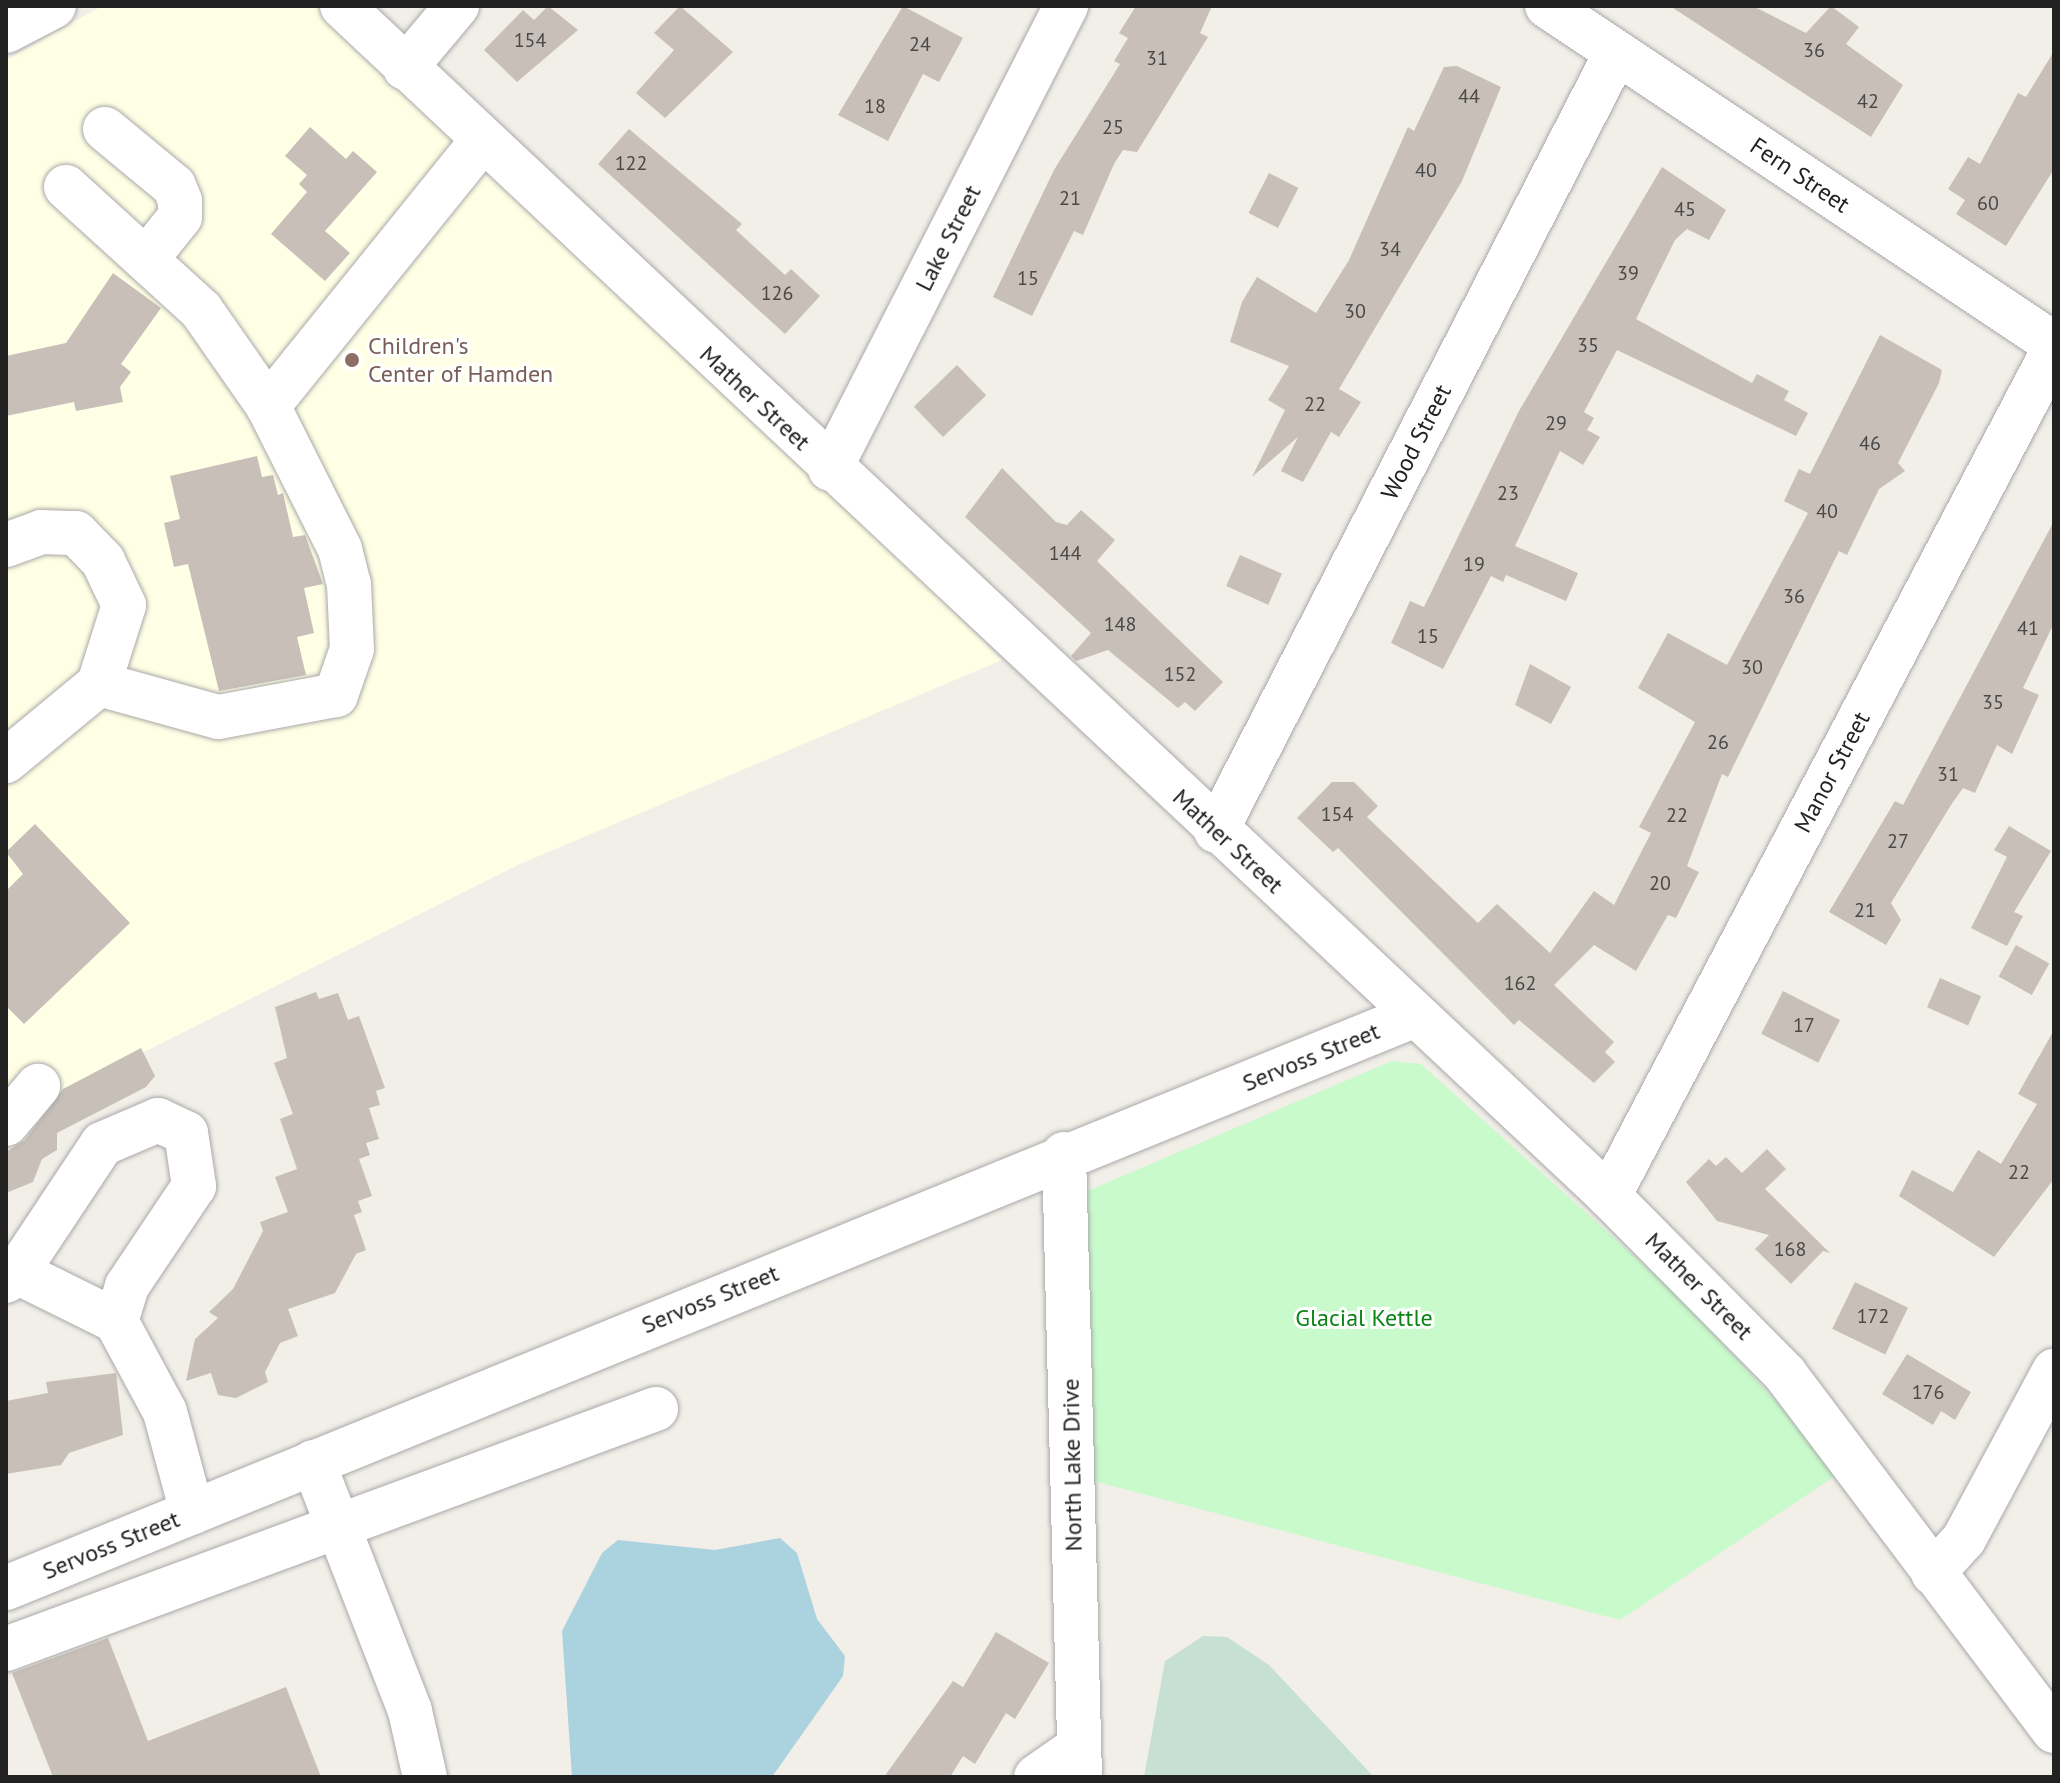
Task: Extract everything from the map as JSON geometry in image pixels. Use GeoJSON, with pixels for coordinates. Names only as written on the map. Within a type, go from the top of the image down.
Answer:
{"type":"FeatureCollection","features":[{"type":"Feature","properties":{"kind":"street"},"geometry":{"type":"LineString","coordinates":[[6,31],[54,6]]}},
{"type":"Feature","properties":{"kind":"street","name":"Mather Street"},"geometry":{"type":"LineString","coordinates":[[342,6],[830,469],[1609,1196],[1785,1374],[2054,1731]]}},
{"type":"Feature","properties":{"kind":"street"},"geometry":{"type":"LineString","coordinates":[[405,68],[457,6]]}},
{"type":"Feature","properties":{"kind":"street","name":"Lake Street"},"geometry":{"type":"LineString","coordinates":[[830,469],[1066,6]]}},
{"type":"Feature","properties":{"kind":"street","name":"Fern Street"},"geometry":{"type":"LineString","coordinates":[[1547,6],[2054,347]]}},
{"type":"Feature","properties":{"kind":"street","name":"Wood Street"},"geometry":{"type":"LineString","coordinates":[[1216,831],[1616,53]]}},
{"type":"Feature","properties":{"kind":"street"},"geometry":{"type":"LineString","coordinates":[[105,129],[174,186],[180,201],[180,217],[148,257]]}},
{"type":"Feature","properties":{"kind":"street"},"geometry":{"type":"LineString","coordinates":[[268,406],[482,141]]}},
{"type":"Feature","properties":{"kind":"street"},"geometry":{"type":"LineString","coordinates":[[66,187],[148,257],[201,310],[268,406],[340,549],[349,584],[352,649],[336,695],[218,717],[99,684]]}},
{"type":"Feature","properties":{"kind":"street","name":"Manor Street"},"geometry":{"type":"LineString","coordinates":[[1609,1196],[2054,347]]}},
{"type":"Feature","properties":{"kind":"street"},"geometry":{"type":"LineString","coordinates":[[6,545],[61,529],[86,540],[103,561],[124,605],[99,684],[6,761]]}},
{"type":"Feature","properties":{"kind":"street","name":"Servoss Street"},"geometry":{"type":"LineString","coordinates":[[6,1588],[1064,1154],[1416,1015]]}},
{"type":"Feature","properties":{"kind":"street"},"geometry":{"type":"LineString","coordinates":[[6,1124],[38,1086]]}},
{"type":"Feature","properties":{"kind":"street"},"geometry":{"type":"LineString","coordinates":[[116,1321],[127,1286],[194,1186],[186,1133],[158,1120],[102,1144],[12,1276],[116,1321],[165,1412],[192,1512]]}},
{"type":"Feature","properties":{"kind":"street","name":"North Lake Drive"},"geometry":{"type":"LineString","coordinates":[[1064,1154],[1080,1762]]}},
{"type":"Feature","properties":{"kind":"street"},"geometry":{"type":"LineString","coordinates":[[1933,1573],[1964,1539],[2054,1371]]}},
{"type":"Feature","properties":{"kind":"street"},"geometry":{"type":"LineString","coordinates":[[6,1649],[340,1532],[656,1409]]}},
{"type":"Feature","properties":{"kind":"street"},"geometry":{"type":"LineString","coordinates":[[313,1462],[410,1711],[425,1777]]}},
{"type":"Feature","properties":{"kind":"street"},"geometry":{"type":"LineString","coordinates":[[1036,1777],[1080,1762]]}},
{"type":"Feature","properties":{"kind":"shaded area","name":"Children's Center of Hamden"},"geometry":{"type":"Polygon","coordinates":[[[102,6],[340,6],[1002,660],[520,864],[64,1092],[6,1132],[6,60],[102,6]]]}},
{"type":"Feature","properties":{"kind":"shaded area"},"geometry":{"type":"Polygon","coordinates":[[[1203,1636],[1227,1637],[1269,1665],[1374,1777],[1144,1777],[1165,1661],[1203,1636]]]}},
{"type":"Feature","properties":{"kind":"green space","name":"Glacial Kettle"},"geometry":{"type":"Polygon","coordinates":[[[1392,1061],[1421,1064],[1685,1302],[1841,1472],[1620,1620],[1086,1479],[1085,1192],[1392,1061]]]}},
{"type":"Feature","properties":{"kind":"water"},"geometry":{"type":"Polygon","coordinates":[[[780,1538],[797,1553],[817,1619],[845,1656],[843,1676],[772,1777],[572,1777],[562,1631],[602,1553],[618,1540],[715,1550],[780,1538]]]}},
{"type":"Feature","properties":{"kind":"building"},"geometry":{"type":"Polygon","coordinates":[[[548,6],[578,30],[517,82],[484,50],[523,10],[534,20],[548,6]]]}},
{"type":"Feature","properties":{"kind":"building"},"geometry":{"type":"Polygon","coordinates":[[[680,6],[733,52],[665,118],[636,93],[674,50],[654,33],[680,6]]]}},
{"type":"Feature","properties":{"kind":"building"},"geometry":{"type":"Polygon","coordinates":[[[903,6],[963,38],[939,82],[923,74],[888,141],[838,115],[903,6]]]}},
{"type":"Feature","properties":{"kind":"building"},"geometry":{"type":"Polygon","coordinates":[[[1136,6],[1212,6],[1200,33],[1208,37],[1137,152],[1123,150],[1114,164],[1083,235],[1074,231],[1032,316],[993,297],[1054,170],[1120,64],[1114,61],[1128,38],[1119,33],[1136,6]]]}},
{"type":"Feature","properties":{"kind":"building"},"geometry":{"type":"Polygon","coordinates":[[[1670,6],[1753,6],[1806,33],[1831,6],[1859,27],[1846,44],[1903,85],[1871,137],[1670,6]]]}},
{"type":"Feature","properties":{"kind":"building"},"geometry":{"type":"Polygon","coordinates":[[[2054,51],[2054,169],[2006,246],[1956,214],[1965,200],[1948,189],[1968,157],[1980,164],[2018,93],[2026,97],[2054,51]]]}},
{"type":"Feature","properties":{"kind":"building"},"geometry":{"type":"Polygon","coordinates":[[[1457,66],[1501,87],[1462,181],[1339,389],[1361,402],[1339,437],[1331,432],[1303,482],[1281,471],[1298,437],[1252,477],[1285,410],[1268,400],[1289,366],[1230,342],[1242,302],[1257,277],[1316,313],[1349,260],[1408,127],[1414,131],[1444,67],[1457,66]]]}},
{"type":"Feature","properties":{"kind":"building"},"geometry":{"type":"Polygon","coordinates":[[[310,127],[346,159],[353,151],[377,172],[325,231],[350,253],[325,281],[271,234],[307,192],[299,184],[307,175],[285,156],[310,127]]]}},
{"type":"Feature","properties":{"kind":"building"},"geometry":{"type":"Polygon","coordinates":[[[629,129],[742,224],[736,230],[785,275],[791,269],[820,296],[785,334],[598,164],[629,129]]]}},
{"type":"Feature","properties":{"kind":"building"},"geometry":{"type":"Polygon","coordinates":[[[1662,167],[1726,210],[1709,240],[1687,229],[1675,240],[1636,319],[1752,383],[1757,374],[1789,391],[1784,400],[1808,413],[1796,436],[1617,350],[1584,412],[1594,418],[1587,430],[1600,437],[1583,465],[1560,451],[1515,546],[1578,573],[1566,601],[1506,575],[1503,582],[1491,576],[1443,669],[1391,643],[1410,601],[1424,607],[1519,411],[1662,167]]]}},
{"type":"Feature","properties":{"kind":"building"},"geometry":{"type":"Polygon","coordinates":[[[1269,173],[1298,188],[1278,228],[1249,213],[1269,173]]]}},
{"type":"Feature","properties":{"kind":"building"},"geometry":{"type":"Polygon","coordinates":[[[113,273],[161,308],[121,364],[131,372],[120,387],[123,402],[76,411],[74,402],[6,416],[6,356],[66,343],[113,273]]]}},
{"type":"Feature","properties":{"kind":"building"},"geometry":{"type":"Polygon","coordinates":[[[1880,335],[1942,370],[1939,383],[1898,463],[1905,471],[1879,489],[1847,555],[1839,551],[1728,777],[1722,774],[1687,866],[1699,872],[1676,918],[1668,915],[1636,971],[1594,945],[1554,985],[1614,1042],[1605,1052],[1615,1062],[1594,1083],[1519,1020],[1514,1025],[1338,848],[1333,852],[1297,818],[1332,782],[1354,782],[1378,806],[1367,817],[1478,923],[1497,904],[1550,953],[1594,891],[1614,905],[1651,833],[1639,827],[1695,722],[1638,688],[1668,633],[1727,665],[1808,513],[1784,501],[1799,469],[1810,474],[1880,335]]]}},
{"type":"Feature","properties":{"kind":"building"},"geometry":{"type":"Polygon","coordinates":[[[957,365],[986,395],[943,437],[914,407],[957,365]]]}},
{"type":"Feature","properties":{"kind":"building"},"geometry":{"type":"Polygon","coordinates":[[[257,456],[262,477],[273,475],[278,495],[283,493],[293,537],[305,535],[323,584],[304,588],[314,633],[297,637],[306,675],[219,691],[188,564],[174,567],[164,523],[180,519],[170,476],[257,456]]]}},
{"type":"Feature","properties":{"kind":"building"},"geometry":{"type":"Polygon","coordinates":[[[1002,468],[1056,522],[1067,525],[1081,510],[1115,540],[1097,561],[1223,682],[1195,711],[1185,702],[1178,708],[1108,650],[1076,661],[1071,656],[1091,633],[965,517],[1002,468]]]}},
{"type":"Feature","properties":{"kind":"building"},"geometry":{"type":"Polygon","coordinates":[[[2054,521],[2054,623],[2023,688],[2039,695],[2012,754],[1997,745],[1975,793],[1963,788],[1891,903],[1901,920],[1886,945],[1829,912],[1895,801],[1903,805],[2054,521]]]}},
{"type":"Feature","properties":{"kind":"building"},"geometry":{"type":"Polygon","coordinates":[[[1240,555],[1282,574],[1268,605],[1226,586],[1240,555]]]}},
{"type":"Feature","properties":{"kind":"building"},"geometry":{"type":"Polygon","coordinates":[[[1530,664],[1571,687],[1551,724],[1515,705],[1530,664]]]}},
{"type":"Feature","properties":{"kind":"building"},"geometry":{"type":"Polygon","coordinates":[[[35,824],[130,923],[24,1024],[6,1006],[6,891],[23,874],[6,852],[35,824]]]}},
{"type":"Feature","properties":{"kind":"building"},"geometry":{"type":"Polygon","coordinates":[[[2009,826],[2051,851],[2014,912],[2023,916],[2007,946],[1971,928],[2007,857],[1994,850],[2009,826]]]}},
{"type":"Feature","properties":{"kind":"building"},"geometry":{"type":"Polygon","coordinates":[[[2016,945],[2049,963],[2032,995],[1999,976],[2016,945]]]}},
{"type":"Feature","properties":{"kind":"building"},"geometry":{"type":"Polygon","coordinates":[[[1940,978],[1981,996],[1968,1026],[1927,1007],[1940,978]]]}},
{"type":"Feature","properties":{"kind":"building"},"geometry":{"type":"Polygon","coordinates":[[[1783,991],[1840,1020],[1818,1063],[1761,1034],[1783,991]]]}},
{"type":"Feature","properties":{"kind":"building"},"geometry":{"type":"Polygon","coordinates":[[[316,992],[319,999],[338,993],[348,1020],[359,1016],[385,1088],[376,1091],[380,1105],[369,1108],[379,1139],[366,1143],[370,1155],[359,1159],[372,1196],[358,1201],[362,1212],[354,1215],[366,1250],[356,1254],[335,1293],[288,1309],[298,1336],[280,1343],[265,1372],[268,1382],[236,1398],[218,1395],[211,1373],[186,1381],[195,1339],[218,1318],[209,1312],[233,1289],[263,1231],[260,1222],[288,1212],[275,1177],[297,1169],[280,1119],[293,1114],[274,1063],[287,1058],[275,1007],[316,992]]]}},
{"type":"Feature","properties":{"kind":"building"},"geometry":{"type":"Polygon","coordinates":[[[2054,1030],[2054,1179],[1994,1257],[1899,1196],[1912,1170],[1953,1192],[1978,1150],[2001,1164],[2037,1104],[2018,1094],[2054,1030]]]}},
{"type":"Feature","properties":{"kind":"building"},"geometry":{"type":"Polygon","coordinates":[[[141,1048],[155,1076],[146,1087],[57,1133],[57,1150],[42,1159],[33,1182],[6,1193],[6,1152],[25,1140],[63,1089],[141,1048]]]}},
{"type":"Feature","properties":{"kind":"building"},"geometry":{"type":"Polygon","coordinates":[[[1767,1149],[1786,1169],[1765,1189],[1830,1253],[1823,1251],[1791,1284],[1755,1249],[1769,1235],[1717,1221],[1686,1182],[1709,1159],[1716,1166],[1726,1157],[1742,1173],[1767,1149]]]}},
{"type":"Feature","properties":{"kind":"building"},"geometry":{"type":"Polygon","coordinates":[[[1855,1282],[1908,1308],[1885,1355],[1832,1329],[1855,1282]]]}},
{"type":"Feature","properties":{"kind":"building"},"geometry":{"type":"Polygon","coordinates":[[[1907,1354],[1971,1392],[1955,1420],[1941,1411],[1933,1425],[1882,1394],[1907,1354]]]}},
{"type":"Feature","properties":{"kind":"building"},"geometry":{"type":"Polygon","coordinates":[[[116,1373],[123,1435],[69,1453],[61,1465],[6,1474],[6,1401],[48,1393],[46,1382],[116,1373]]]}},
{"type":"Feature","properties":{"kind":"building"},"geometry":{"type":"Polygon","coordinates":[[[996,1632],[1049,1663],[1015,1719],[1006,1713],[975,1764],[963,1756],[950,1777],[884,1777],[953,1681],[963,1687],[996,1632]]]}},
{"type":"Feature","properties":{"kind":"building"},"geometry":{"type":"Polygon","coordinates":[[[108,1638],[148,1741],[286,1687],[321,1777],[53,1777],[12,1673],[108,1638]]]}},
{"type":"Feature","properties":{"kind":"place","name":"Children's Center of Hamden"},"geometry":{"type":"Point","coordinates":[352,360]}}]}
